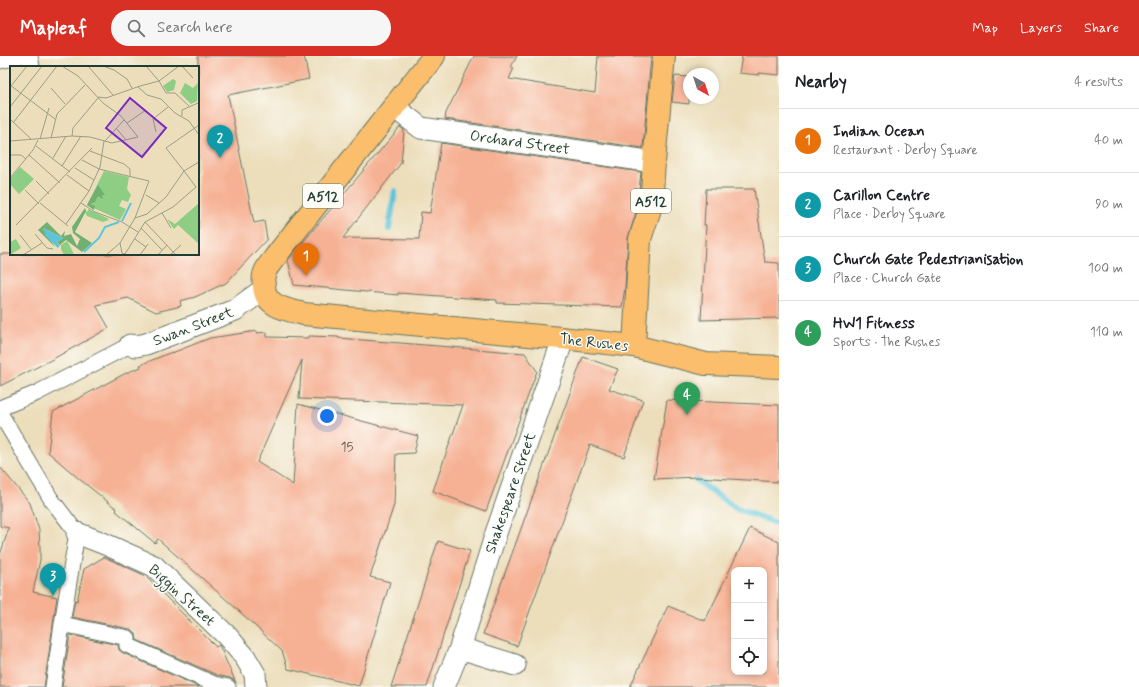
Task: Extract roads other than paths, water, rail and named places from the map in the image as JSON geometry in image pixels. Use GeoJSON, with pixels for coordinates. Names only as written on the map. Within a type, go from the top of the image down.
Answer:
{"type":"FeatureCollection","features":[{"type":"Feature","properties":{"kind":"main road","name":"A512"},"geometry":{"type":"LineString","coordinates":[[264,289],[263,280],[266,271],[279,252],[434,56]]}},
{"type":"Feature","properties":{"kind":"main road","name":"A512"},"geometry":{"type":"LineString","coordinates":[[634,346],[640,239],[651,206],[664,56]]}},
{"type":"Feature","properties":{"kind":"main road","name":"The Rushes"},"geometry":{"type":"LineString","coordinates":[[264,289],[268,298],[275,305],[286,310],[304,314],[634,346],[706,364],[779,367]]}},
{"type":"Feature","properties":{"kind":"street"},"geometry":{"type":"LineString","coordinates":[[0,61],[22,56]]}},
{"type":"Feature","properties":{"kind":"street"},"geometry":{"type":"LineString","coordinates":[[30,56],[32,66]]}},
{"type":"Feature","properties":{"kind":"street","name":"Orchard Street"},"geometry":{"type":"LineString","coordinates":[[394,107],[421,128],[654,162]]}},
{"type":"Feature","properties":{"kind":"street","name":"Swan Street"},"geometry":{"type":"LineString","coordinates":[[0,408],[37,393],[130,345],[136,346],[146,344],[225,314],[242,306],[264,289]]}},
{"type":"Feature","properties":{"kind":"street","name":"Shakespeare Street"},"geometry":{"type":"LineString","coordinates":[[444,687],[460,648],[496,533],[560,345],[561,338]]}},
{"type":"Feature","properties":{"kind":"street"},"geometry":{"type":"LineString","coordinates":[[0,413],[51,499],[77,533],[53,687]]}},
{"type":"Feature","properties":{"kind":"street","name":"Biggin Street"},"geometry":{"type":"LineString","coordinates":[[77,533],[154,566],[227,636],[245,657],[256,674],[256,687]]}},
{"type":"Feature","properties":{"kind":"street"},"geometry":{"type":"LineString","coordinates":[[62,624],[128,638],[127,645],[214,684],[228,687]]}},
{"type":"Feature","properties":{"kind":"street"},"geometry":{"type":"LineString","coordinates":[[460,648],[515,665]]}},
{"type":"Feature","properties":{"kind":"waterway"},"geometry":{"type":"LineString","coordinates":[[389,229],[395,191]]}},
{"type":"Feature","properties":{"kind":"waterway"},"geometry":{"type":"LineString","coordinates":[[696,480],[737,509],[779,524]]}},
{"type":"Feature","properties":{"kind":"place","name":"Carillon Centre"},"geometry":{"type":"Point","coordinates":[220,158]}},
{"type":"Feature","properties":{"kind":"place","name":"Indian Ocean"},"geometry":{"type":"Point","coordinates":[306,276]}},
{"type":"Feature","properties":{"kind":"place","name":"HW1 Fitness"},"geometry":{"type":"Point","coordinates":[687,415]}},
{"type":"Feature","properties":{"kind":"place","name":"Church Gate Pedestrianisation"},"geometry":{"type":"Point","coordinates":[53,596]}}]}
